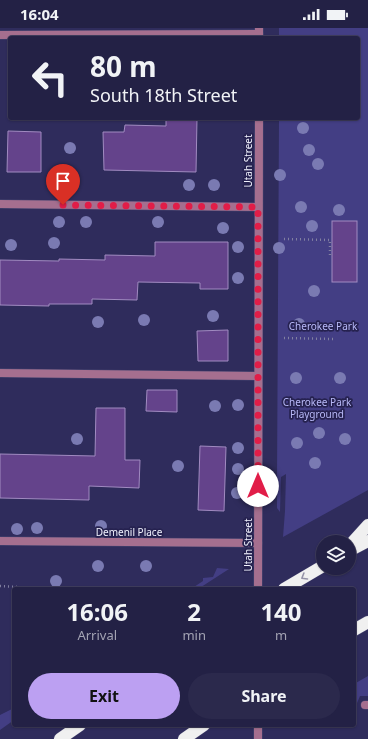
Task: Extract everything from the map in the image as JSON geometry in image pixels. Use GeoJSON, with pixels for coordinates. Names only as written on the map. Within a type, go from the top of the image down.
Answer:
{"type":"FeatureCollection","features":[{"type":"Feature","properties":{"kind":"highway"},"geometry":{"type":"LineString","coordinates":[[356,538],[368,525]]}},
{"type":"Feature","properties":{"kind":"highway"},"geometry":{"type":"LineString","coordinates":[[356,547],[368,541]]}},
{"type":"Feature","properties":{"kind":"highway"},"geometry":{"type":"LineString","coordinates":[[287,587],[316,570]]}},
{"type":"Feature","properties":{"kind":"highway"},"geometry":{"type":"LineString","coordinates":[[60,739],[77,727]]}},
{"type":"Feature","properties":{"kind":"highway"},"geometry":{"type":"LineString","coordinates":[[184,739],[201,727]]}},
{"type":"Feature","properties":{"kind":"street"},"geometry":{"type":"LineString","coordinates":[[0,35],[259,33]]}},
{"type":"Feature","properties":{"kind":"street","name":"Utah Street"},"geometry":{"type":"LineString","coordinates":[[258,120],[258,587]]}},
{"type":"Feature","properties":{"kind":"street"},"geometry":{"type":"LineString","coordinates":[[0,204],[258,207]]}},
{"type":"Feature","properties":{"kind":"street"},"geometry":{"type":"LineString","coordinates":[[0,373],[258,376]]}},
{"type":"Feature","properties":{"kind":"street","name":"Demenil Place"},"geometry":{"type":"LineString","coordinates":[[0,541],[258,543]]}},
{"type":"Feature","properties":{"kind":"street"},"geometry":{"type":"LineString","coordinates":[[258,727],[258,739]]}},
{"type":"Feature","properties":{"kind":"path"},"geometry":{"type":"LineString","coordinates":[[284,239],[331,240],[330,257]]}},
{"type":"Feature","properties":{"kind":"path"},"geometry":{"type":"LineString","coordinates":[[284,338],[334,339]]}},
{"type":"Feature","properties":{"kind":"path"},"geometry":{"type":"LineString","coordinates":[[0,586],[19,587]]}},
{"type":"Feature","properties":{"kind":"green space","name":"Cherokee Park"},"geometry":{"type":"Polygon","coordinates":[[[279,28],[368,28],[368,490],[283,537],[286,474],[281,477],[280,512],[277,508],[279,120],[360,120],[360,36],[279,36],[279,28]]]}},
{"type":"Feature","properties":{"kind":"green space"},"geometry":{"type":"Polygon","coordinates":[[[217,568],[229,569],[201,587],[194,587],[203,581],[203,578],[213,577],[217,568]]]}},
{"type":"Feature","properties":{"kind":"green space"},"geometry":{"type":"Polygon","coordinates":[[[368,676],[368,696],[360,696],[356,705],[356,683],[368,676]]]}},
{"type":"Feature","properties":{"kind":"green space"},"geometry":{"type":"Polygon","coordinates":[[[12,709],[12,721],[0,730],[0,715],[12,709]]]}},
{"type":"Feature","properties":{"kind":"building"},"geometry":{"type":"Polygon","coordinates":[[[166,120],[197,120],[196,172],[104,170],[103,132],[124,132],[125,125],[166,126],[166,120]]]}},
{"type":"Feature","properties":{"kind":"building"},"geometry":{"type":"Polygon","coordinates":[[[8,131],[41,132],[41,172],[7,172],[8,131]]]}},
{"type":"Feature","properties":{"kind":"building"},"geometry":{"type":"Polygon","coordinates":[[[332,221],[357,221],[357,282],[332,282],[332,221]]]}},
{"type":"Feature","properties":{"kind":"building"},"geometry":{"type":"Polygon","coordinates":[[[155,242],[228,242],[228,289],[200,289],[200,283],[138,282],[137,300],[92,299],[92,304],[49,304],[49,306],[0,305],[0,260],[105,260],[105,255],[155,256],[155,242]]]}},
{"type":"Feature","properties":{"kind":"building"},"geometry":{"type":"Polygon","coordinates":[[[228,330],[228,361],[198,361],[197,331],[228,330]]]}},
{"type":"Feature","properties":{"kind":"building"},"geometry":{"type":"Polygon","coordinates":[[[147,390],[177,390],[177,412],[146,411],[147,390]]]}},
{"type":"Feature","properties":{"kind":"building"},"geometry":{"type":"Polygon","coordinates":[[[96,408],[125,408],[125,460],[140,460],[139,488],[89,486],[89,500],[0,498],[0,454],[95,456],[96,408]]]}},
{"type":"Feature","properties":{"kind":"building"},"geometry":{"type":"Polygon","coordinates":[[[200,446],[226,447],[224,511],[198,510],[200,446]]]}},
{"type":"Feature","properties":{"kind":"route"},"geometry":{"type":"LineString","coordinates":[[63,205],[258,207],[258,486]]}},
{"type":"Feature","properties":{"kind":"park label","name":"Cherokee Park Playground"},"geometry":{"type":"Point","coordinates":[317,408]}}]}
